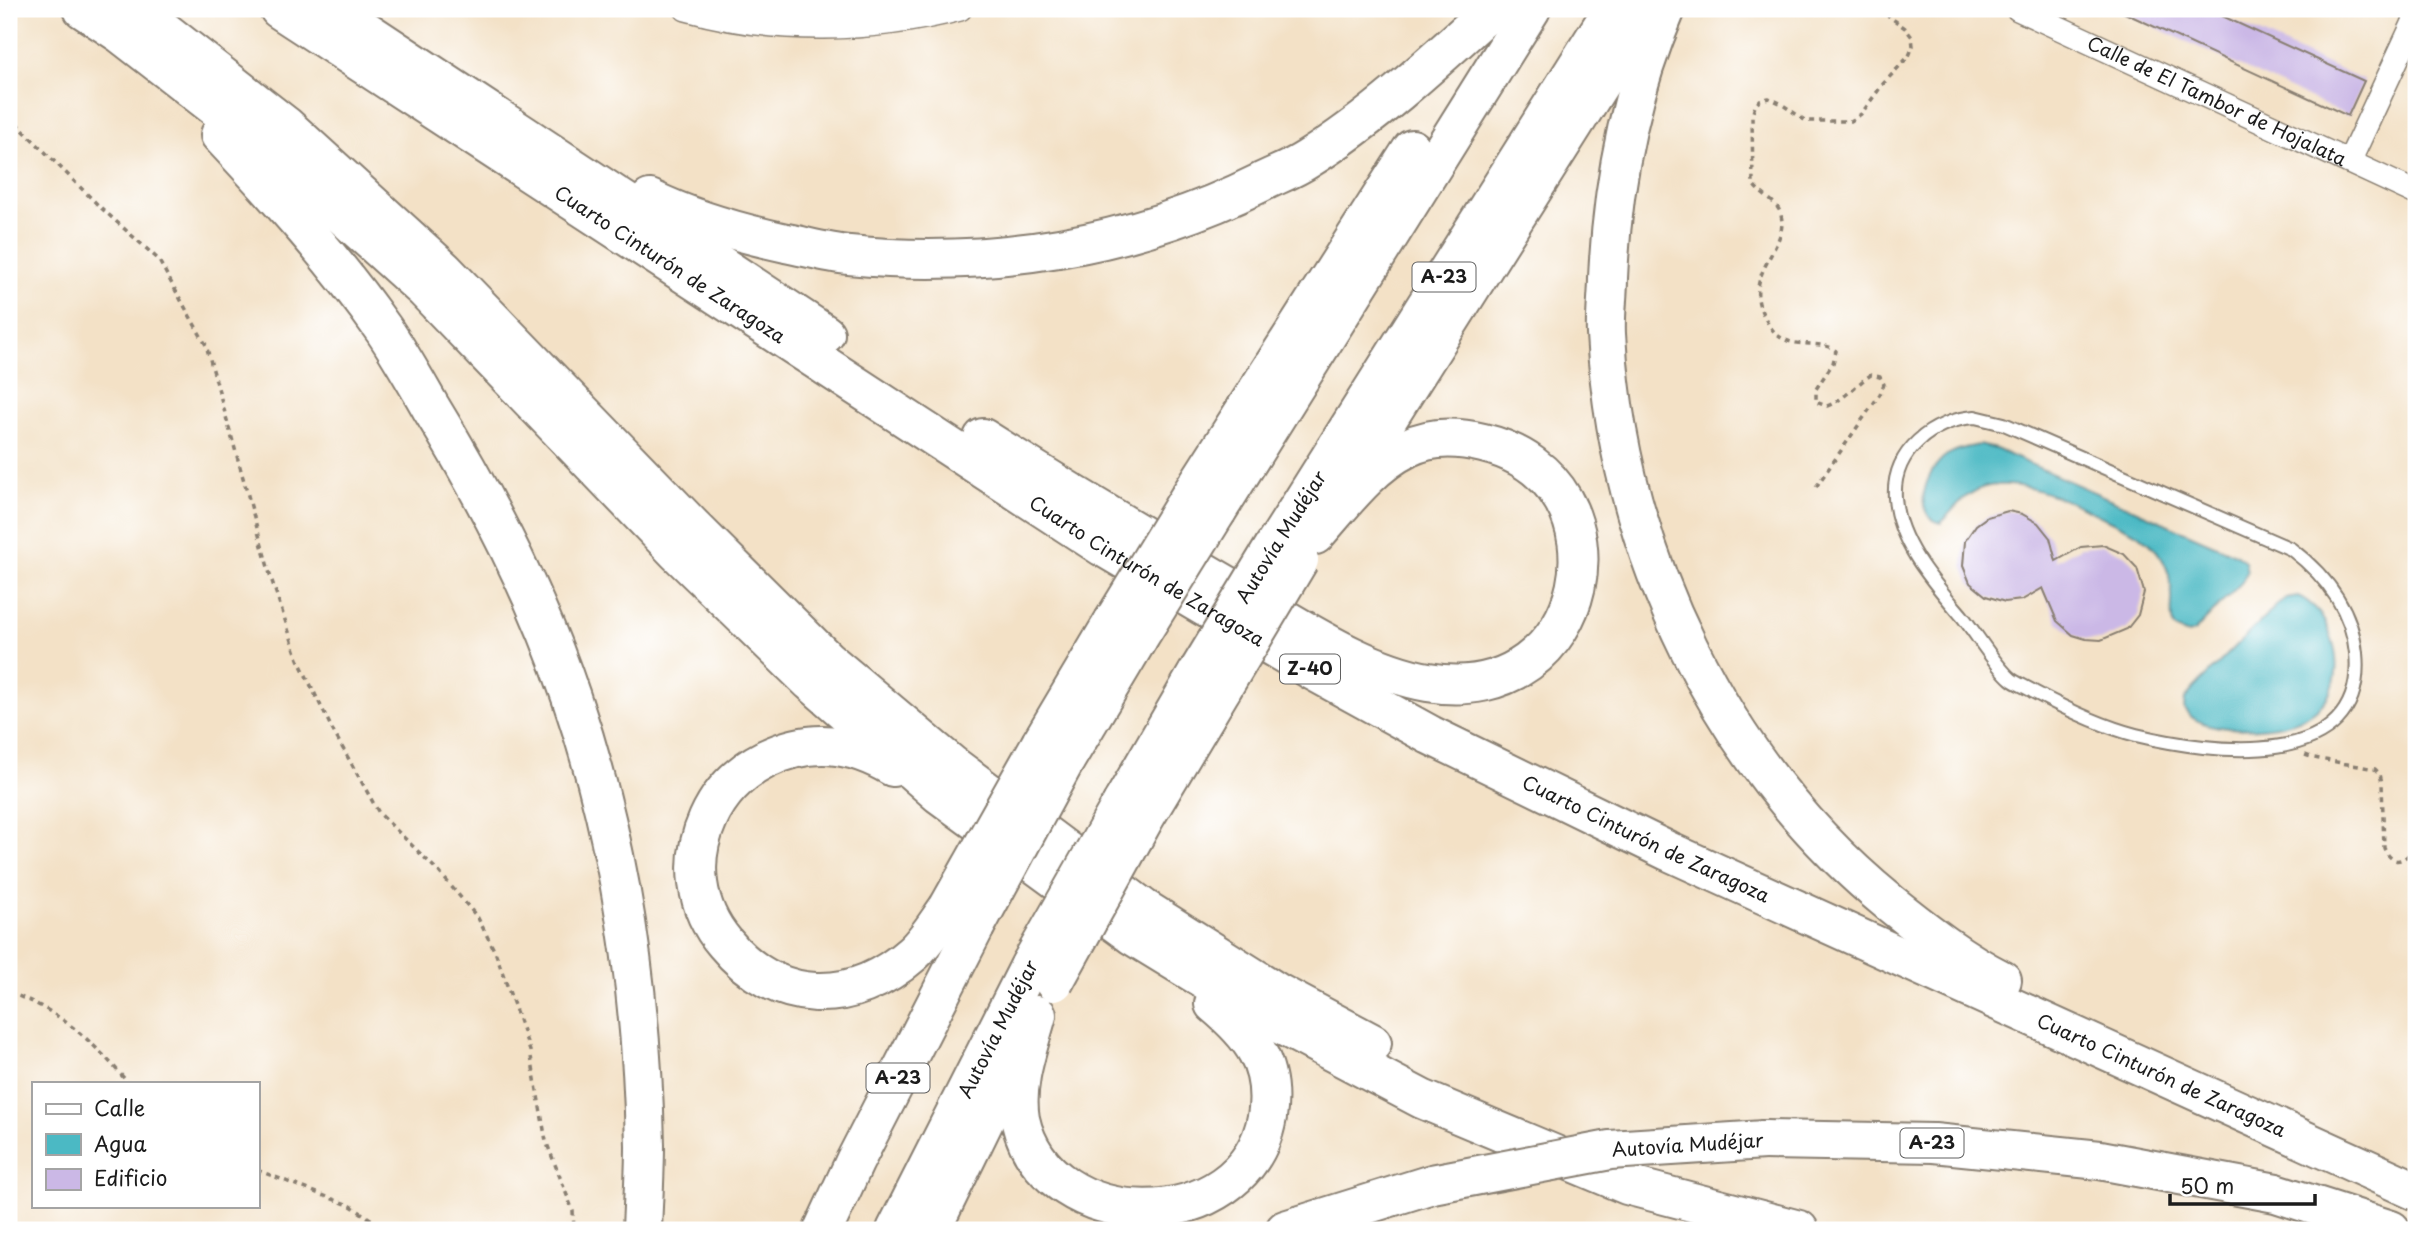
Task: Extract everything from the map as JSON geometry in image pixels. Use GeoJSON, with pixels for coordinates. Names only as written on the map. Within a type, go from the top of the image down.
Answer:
{"type":"FeatureCollection","features":[{"type":"Feature","properties":{"kind":"highway"},"geometry":{"type":"LineString","coordinates":[[66,9],[211,125],[302,223],[385,331],[475,479],[544,626],[571,697],[594,773],[611,848],[638,1015],[645,1147],[642,1230]]}},
{"type":"Feature","properties":{"kind":"highway"},"geometry":{"type":"LineString","coordinates":[[83,9],[121,34],[268,148],[425,290],[677,552],[811,681],[939,794],[1132,935],[1244,1030],[1256,1048],[1264,1068],[1268,1111],[1262,1141],[1250,1166],[1238,1183],[1222,1198],[1201,1211],[1182,1218],[1157,1224],[1131,1224],[1085,1211],[1052,1185],[1037,1164],[1027,1143],[1020,1118],[1019,1094],[1040,987]]}},
{"type":"Feature","properties":{"kind":"highway"},"geometry":{"type":"LineString","coordinates":[[136,9],[286,126],[444,270],[691,525],[826,659],[952,765],[1143,908],[1278,993],[1428,1074],[1631,1170],[1808,1230]]}},
{"type":"Feature","properties":{"kind":"highway","name":"Cuarto Cinturón de Zaragoza"},"geometry":{"type":"LineString","coordinates":[[279,9],[1103,547],[1310,669],[1430,735],[1668,851],[2375,1170],[2416,1191]]}},
{"type":"Feature","properties":{"kind":"highway"},"geometry":{"type":"LineString","coordinates":[[333,9],[958,422],[1109,517],[1318,638],[1369,662],[1404,677],[1431,682],[1459,684],[1484,682],[1506,676],[1533,659],[1558,632],[1574,598],[1579,572],[1574,527],[1566,505],[1539,470],[1519,455],[1486,443],[1455,438],[1433,439],[1409,447],[1369,476],[1296,547]]}},
{"type":"Feature","properties":{"kind":"highway"},"geometry":{"type":"LineString","coordinates":[[545,149],[671,209],[751,235],[846,255],[935,259],[1037,253],[1130,233],[1221,203],[1307,160],[1377,111],[1492,9]]}},
{"type":"Feature","properties":{"kind":"highway"},"geometry":{"type":"LineString","coordinates":[[1203,504],[1502,9]]}},
{"type":"Feature","properties":{"kind":"highway","name":"A-23"},"geometry":{"type":"LineString","coordinates":[[823,1230],[962,917],[1053,752],[1203,504],[1531,9]]}},
{"type":"Feature","properties":{"kind":"highway","name":"Autovía Mudéjar"},"geometry":{"type":"LineString","coordinates":[[896,1230],[1040,987],[1133,811],[1211,680],[1296,547],[1613,9]]}},
{"type":"Feature","properties":{"kind":"highway"},"geometry":{"type":"LineString","coordinates":[[1296,547],[1647,9]]}},
{"type":"Feature","properties":{"kind":"highway"},"geometry":{"type":"LineString","coordinates":[[1666,9],[1651,44],[1623,145],[1610,240],[1607,345],[1618,431],[1634,505],[1659,583],[1696,664],[1744,743],[1788,804],[1855,874],[1921,928],[1985,971],[2375,1170]]}},
{"type":"Feature","properties":{"kind":"highway"},"geometry":{"type":"LineString","coordinates":[[939,794],[859,750],[838,745],[817,745],[776,754],[741,775],[726,788],[712,809],[701,833],[697,880],[702,905],[713,929],[735,955],[754,973],[774,983],[801,991],[837,990],[874,981],[962,917]]}},
{"type":"Feature","properties":{"kind":"highway"},"geometry":{"type":"LineString","coordinates":[[1132,935],[1266,1017],[1422,1099],[1627,1185],[1799,1230]]}},
{"type":"Feature","properties":{"kind":"highway"},"geometry":{"type":"LineString","coordinates":[[932,1230],[1040,987]]}},
{"type":"Feature","properties":{"kind":"highway","name":"Autovía Mudéjar"},"geometry":{"type":"LineString","coordinates":[[1284,1230],[1432,1184],[1610,1150],[1764,1140],[1934,1143],[2099,1160],[2276,1194],[2392,1230]]}},
{"type":"Feature","properties":{"kind":"street"},"geometry":{"type":"LineString","coordinates":[[686,9],[753,22],[842,27],[921,18],[960,9]]}},
{"type":"Feature","properties":{"kind":"street","name":"Calle de El Tambor de Hojalata"},"geometry":{"type":"LineString","coordinates":[[2018,9],[2416,193]]}},
{"type":"Feature","properties":{"kind":"street"},"geometry":{"type":"LineString","coordinates":[[2349,162],[2416,18]]}},
{"type":"Feature","properties":{"kind":"lane"},"geometry":{"type":"LineString","coordinates":[[1961,418],[1990,419],[2291,549],[2314,567],[2329,584],[2349,619],[2357,665],[2348,704],[2335,722],[2320,733],[2295,744],[2253,751],[2219,750],[2135,734],[2096,721],[2010,678],[1926,571],[1905,533],[1899,519],[1895,490],[1906,456],[1930,431],[1945,423],[1961,418]]}},
{"type":"Feature","properties":{"kind":"path"},"geometry":{"type":"LineString","coordinates":[[1816,487],[1880,394],[1884,384],[1880,377],[1871,375],[1857,383],[1840,401],[1827,406],[1816,402],[1816,389],[1833,363],[1836,351],[1830,345],[1796,344],[1780,337],[1762,313],[1758,299],[1758,283],[1780,232],[1782,216],[1777,205],[1753,184],[1752,116],[1760,100],[1769,98],[1806,121],[1850,121],[1861,114],[1883,84],[1909,57],[1913,46],[1912,37],[1905,28],[1879,9]]}},
{"type":"Feature","properties":{"kind":"path"},"geometry":{"type":"LineString","coordinates":[[9,116],[99,206],[158,259],[206,345],[271,578],[298,659],[332,729],[379,813],[440,873],[478,918],[496,954],[530,1051],[546,1141],[573,1211],[574,1230]]}},
{"type":"Feature","properties":{"kind":"path"},"geometry":{"type":"LineString","coordinates":[[2295,744],[2302,752],[2314,758],[2375,769],[2380,774],[2382,783],[2385,848],[2388,856],[2403,860],[2416,846]]}},
{"type":"Feature","properties":{"kind":"path"},"geometry":{"type":"LineString","coordinates":[[9,993],[27,999],[68,1022],[127,1082]]}},
{"type":"Feature","properties":{"kind":"path"},"geometry":{"type":"LineString","coordinates":[[259,1171],[351,1206],[387,1230]]}},
{"type":"Feature","properties":{"kind":"water"},"geometry":{"type":"Polygon","coordinates":[[[1979,445],[1996,449],[2235,554],[2245,561],[2247,572],[2242,582],[2194,632],[2188,634],[2174,628],[2170,579],[2157,551],[2132,531],[2077,505],[2035,489],[1995,485],[1967,496],[1941,523],[1931,518],[1926,511],[1924,491],[1933,470],[1947,455],[1979,445]]]}},
{"type":"Feature","properties":{"kind":"water"},"geometry":{"type":"Polygon","coordinates":[[[2298,596],[2310,603],[2323,618],[2335,650],[2336,675],[2333,687],[2319,707],[2296,721],[2269,727],[2219,727],[2192,717],[2184,709],[2185,699],[2194,688],[2277,605],[2286,598],[2298,596]]]}},
{"type":"Feature","properties":{"kind":"building"},"geometry":{"type":"Polygon","coordinates":[[[2116,9],[2207,9],[2364,81],[2348,116],[2116,9]]]}},
{"type":"Feature","properties":{"kind":"building"},"geometry":{"type":"Polygon","coordinates":[[[2008,511],[2022,514],[2038,523],[2050,538],[2056,561],[2081,547],[2103,545],[2124,554],[2137,568],[2144,592],[2138,615],[2127,629],[2101,640],[2086,639],[2073,635],[2057,621],[2043,588],[2022,600],[2005,602],[1986,596],[1970,583],[1963,566],[1965,541],[1976,525],[1987,517],[2008,511]]]}}]}
